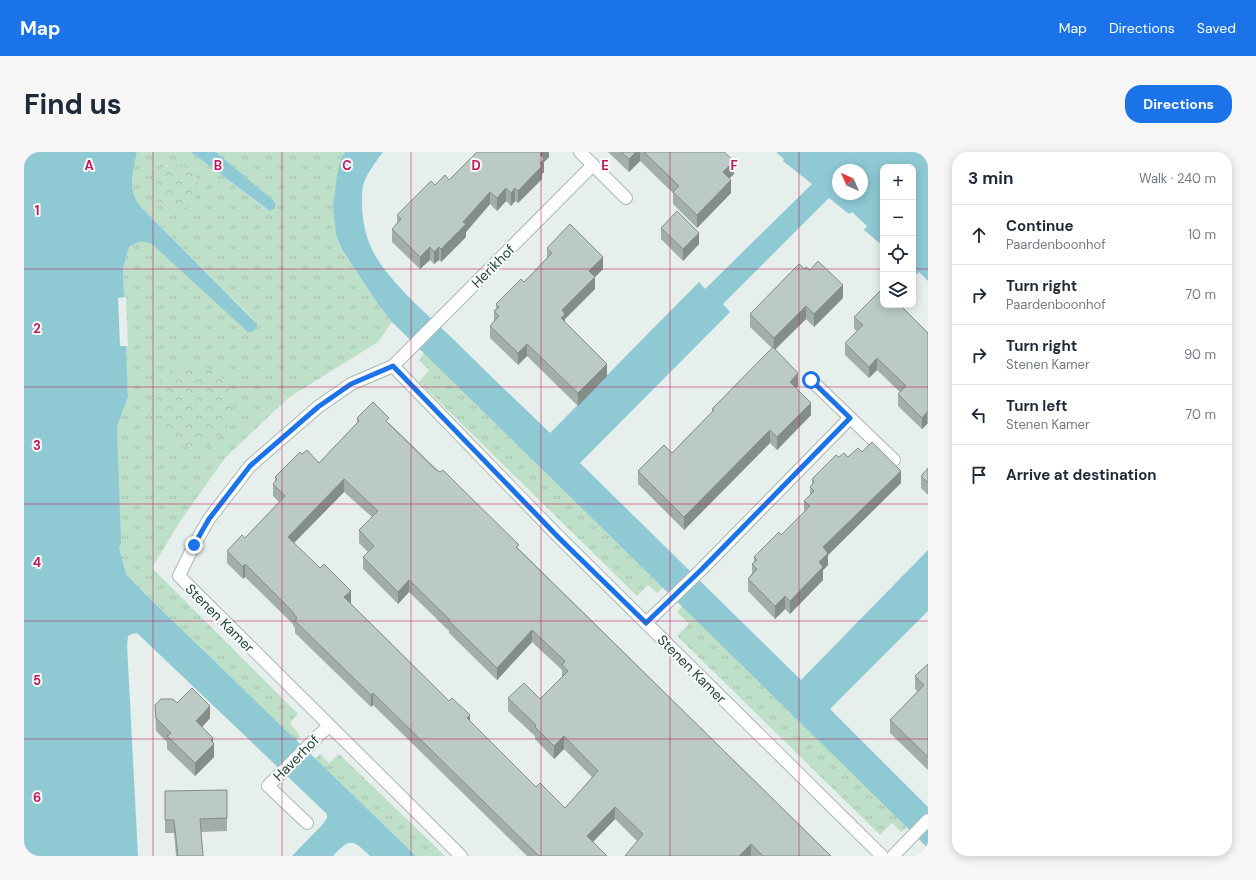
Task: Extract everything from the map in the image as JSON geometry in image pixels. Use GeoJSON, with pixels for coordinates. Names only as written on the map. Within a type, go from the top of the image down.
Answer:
{"type":"FeatureCollection","features":[{"type":"Feature","properties":{"kind":"street"},"geometry":{"type":"LineString","coordinates":[[580,152],[626,198]]}},
{"type":"Feature","properties":{"kind":"street","name":"Herikhof"},"geometry":{"type":"LineString","coordinates":[[393,366],[593,165]]}},
{"type":"Feature","properties":{"kind":"street","name":"Stenen Kamer"},"geometry":{"type":"LineString","coordinates":[[461,856],[179,576],[209,519],[250,466],[318,407],[351,384],[393,366],[559,538],[882,856]]}},
{"type":"Feature","properties":{"kind":"street"},"geometry":{"type":"LineString","coordinates":[[811,380],[894,460]]}},
{"type":"Feature","properties":{"kind":"street"},"geometry":{"type":"LineString","coordinates":[[646,623],[702,569],[850,418]]}},
{"type":"Feature","properties":{"kind":"street","name":"Haverhof"},"geometry":{"type":"LineString","coordinates":[[307,823],[268,786],[318,735],[330,726]]}},
{"type":"Feature","properties":{"kind":"street"},"geometry":{"type":"LineString","coordinates":[[893,856],[928,820]]}},
{"type":"Feature","properties":{"kind":"green space"},"geometry":{"type":"Polygon","coordinates":[[[137,152],[191,152],[269,211],[274,209],[276,205],[273,200],[216,152],[345,152],[341,159],[336,235],[342,251],[392,322],[378,342],[288,398],[225,458],[179,523],[152,568],[298,714],[290,723],[300,736],[297,741],[126,574],[119,547],[117,427],[128,397],[123,269],[129,247],[136,242],[145,241],[152,244],[170,260],[255,321],[140,206],[133,193],[132,186],[137,152]],[[178,164],[166,165],[156,174],[155,199],[165,208],[178,210],[190,204],[197,193],[197,180],[178,164]]]}},
{"type":"Feature","properties":{"kind":"green space"},"geometry":{"type":"Polygon","coordinates":[[[175,164],[188,168],[194,174],[198,187],[194,200],[188,206],[175,210],[162,206],[156,200],[152,187],[156,174],[162,168],[175,164]]]}},
{"type":"Feature","properties":{"kind":"green space"},"geometry":{"type":"Polygon","coordinates":[[[424,353],[663,588],[657,593],[648,585],[637,596],[419,382],[429,370],[419,360],[424,353]]]}},
{"type":"Feature","properties":{"kind":"green space"},"geometry":{"type":"Polygon","coordinates":[[[192,365],[208,368],[221,377],[230,390],[233,406],[230,422],[221,435],[208,444],[192,447],[176,444],[163,435],[154,422],[151,406],[154,390],[163,377],[176,368],[192,365]]]}},
{"type":"Feature","properties":{"kind":"green space"},"geometry":{"type":"Polygon","coordinates":[[[682,606],[907,827],[901,832],[892,823],[880,835],[677,636],[689,624],[677,612],[682,606]]]}},
{"type":"Feature","properties":{"kind":"green space"},"geometry":{"type":"Polygon","coordinates":[[[320,754],[329,763],[339,754],[445,856],[416,856],[315,759],[320,754]]]}},
{"type":"Feature","properties":{"kind":"water"},"geometry":{"type":"Polygon","coordinates":[[[24,152],[137,152],[132,186],[133,193],[140,206],[257,324],[255,330],[249,333],[152,244],[140,242],[129,247],[123,269],[128,397],[117,427],[121,543],[119,547],[126,574],[416,856],[370,856],[359,846],[351,843],[343,846],[333,856],[292,856],[323,824],[327,818],[327,814],[137,633],[128,636],[127,645],[138,856],[24,856],[24,152]]]}},
{"type":"Feature","properties":{"kind":"water"},"geometry":{"type":"Polygon","coordinates":[[[191,152],[216,152],[273,200],[276,205],[274,209],[269,211],[191,152]]]}},
{"type":"Feature","properties":{"kind":"water"},"geometry":{"type":"Polygon","coordinates":[[[345,152],[383,152],[366,177],[362,192],[362,213],[368,240],[374,253],[392,279],[404,292],[550,433],[699,282],[705,289],[812,184],[783,161],[784,159],[776,152],[928,152],[928,281],[919,272],[916,275],[916,164],[880,164],[880,243],[864,230],[867,226],[852,212],[849,214],[829,198],[723,304],[730,312],[580,463],[801,680],[928,550],[928,611],[830,709],[928,807],[928,848],[392,322],[378,304],[342,250],[336,235],[333,206],[337,175],[341,159],[345,152]]]}},
{"type":"Feature","properties":{"kind":"pier"},"geometry":{"type":"Polygon","coordinates":[[[126,297],[128,346],[120,346],[118,298],[126,297]]]}},
{"type":"Feature","properties":{"kind":"building"},"geometry":{"type":"Polygon","coordinates":[[[477,152],[542,152],[540,154],[544,159],[540,163],[542,166],[518,191],[515,188],[511,193],[506,188],[497,198],[490,192],[463,222],[466,224],[441,249],[439,247],[434,252],[430,247],[420,257],[392,229],[401,219],[397,215],[431,181],[435,185],[445,175],[449,180],[477,152]]]}},
{"type":"Feature","properties":{"kind":"building"},"geometry":{"type":"Polygon","coordinates":[[[621,152],[636,152],[629,159],[621,152]]]}},
{"type":"Feature","properties":{"kind":"building"},"geometry":{"type":"Polygon","coordinates":[[[644,152],[724,152],[734,161],[723,172],[731,180],[697,215],[673,192],[679,186],[644,152]]]}},
{"type":"Feature","properties":{"kind":"building"},"geometry":{"type":"Polygon","coordinates":[[[677,211],[699,233],[683,249],[661,228],[677,211]]]}},
{"type":"Feature","properties":{"kind":"building"},"geometry":{"type":"Polygon","coordinates":[[[570,224],[603,257],[589,271],[595,277],[562,310],[565,314],[561,318],[607,364],[578,393],[527,344],[518,353],[490,326],[499,316],[494,311],[499,307],[496,304],[521,279],[524,282],[552,253],[547,248],[570,224]]]}},
{"type":"Feature","properties":{"kind":"building"},"geometry":{"type":"Polygon","coordinates":[[[818,261],[843,285],[814,314],[806,306],[774,338],[750,314],[799,264],[805,269],[806,267],[810,270],[818,261]]]}},
{"type":"Feature","properties":{"kind":"building"},"geometry":{"type":"Polygon","coordinates":[[[880,291],[880,308],[903,308],[928,333],[928,412],[922,418],[898,394],[906,386],[877,358],[869,367],[845,343],[863,325],[854,317],[880,291]]]}},
{"type":"Feature","properties":{"kind":"building"},"geometry":{"type":"Polygon","coordinates":[[[773,347],[798,373],[790,382],[811,403],[777,437],[770,430],[684,517],[638,471],[664,445],[672,453],[714,410],[712,409],[773,347]]]}},
{"type":"Feature","properties":{"kind":"building"},"geometry":{"type":"Polygon","coordinates":[[[373,402],[389,418],[386,421],[435,469],[440,472],[443,470],[519,545],[516,547],[831,856],[763,856],[751,844],[739,856],[625,856],[643,834],[615,807],[587,836],[607,856],[539,856],[373,693],[371,695],[295,621],[297,618],[294,613],[245,564],[243,567],[227,551],[242,535],[245,538],[285,496],[273,484],[277,479],[275,477],[300,452],[302,454],[307,450],[319,463],[359,421],[357,418],[373,402]],[[344,479],[288,537],[320,568],[324,564],[351,591],[344,597],[449,701],[452,698],[470,715],[467,718],[536,787],[540,783],[565,808],[598,771],[564,736],[554,746],[535,727],[536,725],[508,698],[524,683],[540,699],[568,671],[562,665],[565,661],[532,630],[497,668],[409,580],[398,592],[363,557],[374,546],[359,530],[378,511],[344,479]]]}},
{"type":"Feature","properties":{"kind":"building"},"geometry":{"type":"Polygon","coordinates":[[[872,442],[901,471],[823,547],[828,553],[819,562],[823,567],[790,601],[785,596],[775,606],[748,579],[757,569],[752,564],[757,560],[754,557],[779,532],[781,535],[810,506],[804,501],[814,491],[810,487],[814,482],[812,479],[836,455],[839,457],[844,453],[848,457],[858,448],[862,452],[872,442]]]}},
{"type":"Feature","properties":{"kind":"building"},"geometry":{"type":"Polygon","coordinates":[[[928,468],[928,483],[921,476],[928,468]]]}},
{"type":"Feature","properties":{"kind":"building"},"geometry":{"type":"Polygon","coordinates":[[[928,664],[928,757],[890,720],[924,685],[915,676],[928,664]]]}},
{"type":"Feature","properties":{"kind":"building"},"geometry":{"type":"Polygon","coordinates":[[[192,688],[210,706],[196,721],[213,738],[211,740],[214,744],[195,763],[167,736],[171,733],[156,718],[155,705],[161,699],[173,699],[177,703],[192,688]]]}},
{"type":"Feature","properties":{"kind":"building"},"geometry":{"type":"Polygon","coordinates":[[[227,790],[227,818],[200,819],[203,856],[178,856],[174,820],[165,820],[165,791],[227,790]]]}},
{"type":"Feature","properties":{"kind":"route"},"geometry":{"type":"LineString","coordinates":[[194,545],[209,519],[250,466],[318,407],[351,384],[393,366],[559,538],[646,623],[702,569],[850,418],[811,380]]}}]}
